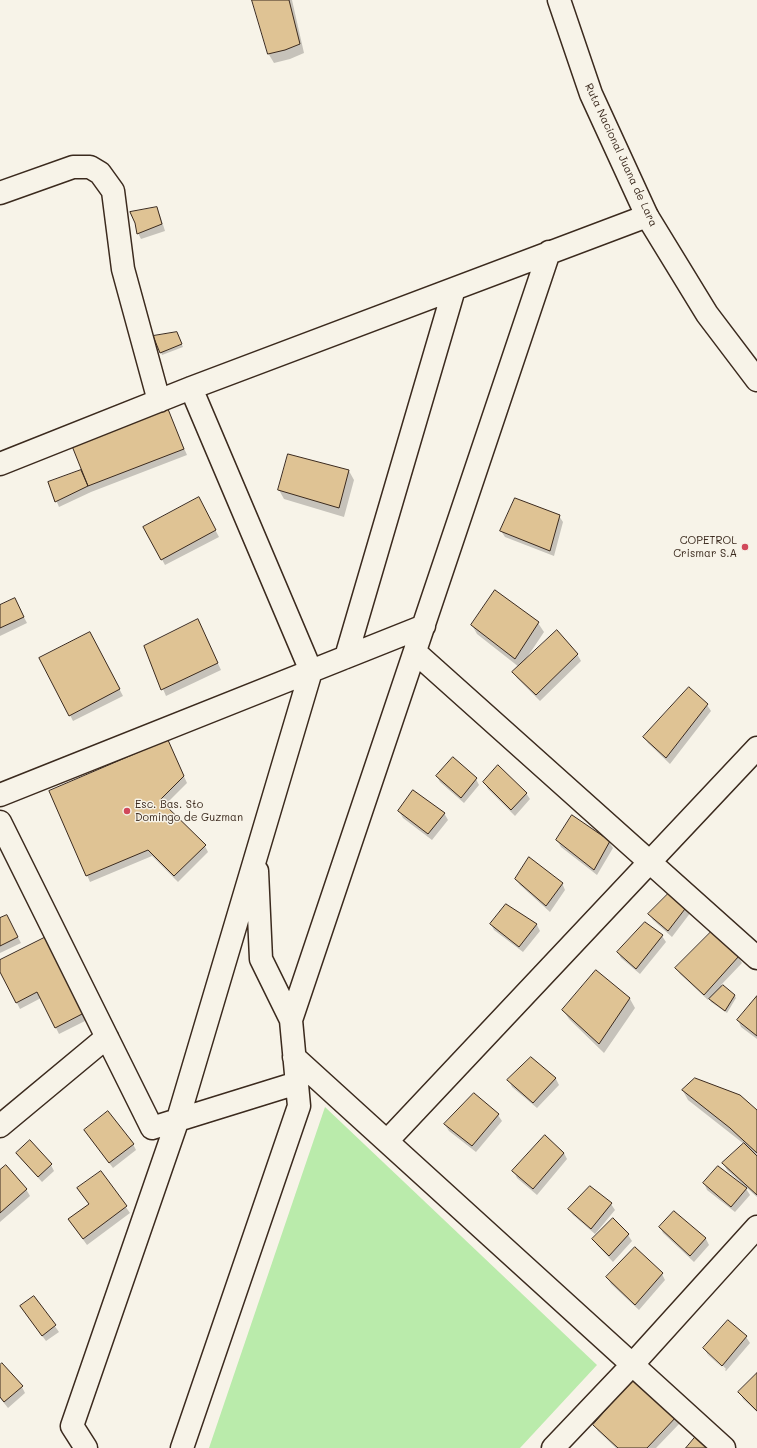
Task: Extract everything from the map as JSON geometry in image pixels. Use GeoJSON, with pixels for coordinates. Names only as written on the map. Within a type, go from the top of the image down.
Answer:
{"type":"FeatureCollection","features":[{"type":"Feature","properties":{"kind":"main road","name":"Ruta Nacional Juana de Lara"},"geometry":{"type":"LineString","coordinates":[[559,0],[590,94],[647,216],[707,314],[757,380]]}},
{"type":"Feature","properties":{"kind":"main road"},"geometry":{"type":"LineString","coordinates":[[0,193],[73,166],[90,167],[100,173],[113,191],[123,269],[159,401]]}},
{"type":"Feature","properties":{"kind":"main road"},"geometry":{"type":"LineString","coordinates":[[0,464],[191,388],[647,216]]}},
{"type":"Feature","properties":{"kind":"main road"},"geometry":{"type":"LineString","coordinates":[[291,1020],[549,252]]}},
{"type":"Feature","properties":{"kind":"main road"},"geometry":{"type":"LineString","coordinates":[[346,657],[454,289]]}},
{"type":"Feature","properties":{"kind":"main road"},"geometry":{"type":"LineString","coordinates":[[86,1448],[72,1426],[178,1119],[311,671],[191,388]]}},
{"type":"Feature","properties":{"kind":"main road"},"geometry":{"type":"LineString","coordinates":[[0,795],[424,626]]}},
{"type":"Feature","properties":{"kind":"main road"},"geometry":{"type":"LineString","coordinates":[[415,652],[757,958]]}},
{"type":"Feature","properties":{"kind":"main road"},"geometry":{"type":"LineString","coordinates":[[387,1141],[757,748]]}},
{"type":"Feature","properties":{"kind":"main road"},"geometry":{"type":"LineString","coordinates":[[0,822],[152,1128],[297,1083]]}},
{"type":"Feature","properties":{"kind":"main road"},"geometry":{"type":"LineString","coordinates":[[182,1448],[299,1106],[291,1020],[261,959],[257,854]]}},
{"type":"Feature","properties":{"kind":"main road"},"geometry":{"type":"LineString","coordinates":[[0,1126],[107,1038]]}},
{"type":"Feature","properties":{"kind":"main road"},"geometry":{"type":"LineString","coordinates":[[294,1057],[724,1448]]}},
{"type":"Feature","properties":{"kind":"main road"},"geometry":{"type":"LineString","coordinates":[[553,1448],[632,1365],[757,1227]]}},
{"type":"Feature","properties":{"kind":"green space"},"geometry":{"type":"Polygon","coordinates":[[[325,1107],[597,1365],[520,1448],[209,1448],[325,1107]]]}},
{"type":"Feature","properties":{"kind":"building"},"geometry":{"type":"Polygon","coordinates":[[[252,0],[289,0],[300,44],[285,50],[268,54],[252,0]]]}},
{"type":"Feature","properties":{"kind":"building"},"geometry":{"type":"Polygon","coordinates":[[[157,207],[162,224],[137,234],[135,223],[130,212],[157,207]]]}},
{"type":"Feature","properties":{"kind":"building"},"geometry":{"type":"Polygon","coordinates":[[[177,332],[182,344],[160,353],[153,336],[177,332]]]}},
{"type":"Feature","properties":{"kind":"building"},"geometry":{"type":"Polygon","coordinates":[[[168,409],[184,449],[88,486],[72,446],[168,409]]]}},
{"type":"Feature","properties":{"kind":"building"},"geometry":{"type":"Polygon","coordinates":[[[288,454],[349,470],[339,508],[278,490],[288,454]]]}},
{"type":"Feature","properties":{"kind":"building"},"geometry":{"type":"Polygon","coordinates":[[[81,470],[88,486],[55,502],[48,482],[81,470]]]}},
{"type":"Feature","properties":{"kind":"building"},"geometry":{"type":"Polygon","coordinates":[[[199,497],[216,530],[161,560],[143,527],[199,497]]]}},
{"type":"Feature","properties":{"kind":"building"},"geometry":{"type":"Polygon","coordinates":[[[515,498],[560,515],[550,551],[500,531],[515,498]]]}},
{"type":"Feature","properties":{"kind":"building"},"geometry":{"type":"Polygon","coordinates":[[[495,590],[539,622],[515,659],[471,625],[495,590]]]}},
{"type":"Feature","properties":{"kind":"building"},"geometry":{"type":"Polygon","coordinates":[[[15,598],[24,617],[0,628],[0,605],[15,598]]]}},
{"type":"Feature","properties":{"kind":"building"},"geometry":{"type":"Polygon","coordinates":[[[198,619],[218,663],[161,690],[144,646],[198,619]]]}},
{"type":"Feature","properties":{"kind":"building"},"geometry":{"type":"Polygon","coordinates":[[[557,630],[578,654],[536,695],[512,672],[557,630]]]}},
{"type":"Feature","properties":{"kind":"building"},"geometry":{"type":"Polygon","coordinates":[[[90,632],[120,689],[69,716],[39,658],[90,632]]]}},
{"type":"Feature","properties":{"kind":"building"},"geometry":{"type":"Polygon","coordinates":[[[689,687],[708,704],[666,758],[643,737],[689,687]]]}},
{"type":"Feature","properties":{"kind":"building"},"geometry":{"type":"Polygon","coordinates":[[[168,740],[184,776],[160,800],[206,845],[174,876],[148,850],[86,876],[49,791],[168,740]]]}},
{"type":"Feature","properties":{"kind":"building"},"geometry":{"type":"Polygon","coordinates":[[[453,757],[477,778],[461,798],[436,776],[453,757]]]}},
{"type":"Feature","properties":{"kind":"building"},"geometry":{"type":"Polygon","coordinates":[[[498,765],[527,793],[511,810],[483,782],[498,765]]]}},
{"type":"Feature","properties":{"kind":"building"},"geometry":{"type":"Polygon","coordinates":[[[413,790],[445,813],[428,834],[398,811],[413,790]]]}},
{"type":"Feature","properties":{"kind":"building"},"geometry":{"type":"Polygon","coordinates":[[[572,815],[610,841],[594,870],[556,840],[572,815]]]}},
{"type":"Feature","properties":{"kind":"building"},"geometry":{"type":"Polygon","coordinates":[[[529,857],[563,883],[546,906],[515,879],[529,857]]]}},
{"type":"Feature","properties":{"kind":"building"},"geometry":{"type":"Polygon","coordinates":[[[672,890],[688,905],[668,931],[648,914],[672,890]]]}},
{"type":"Feature","properties":{"kind":"building"},"geometry":{"type":"Polygon","coordinates":[[[506,904],[537,924],[519,947],[490,924],[506,904]]]}},
{"type":"Feature","properties":{"kind":"building"},"geometry":{"type":"Polygon","coordinates":[[[7,915],[18,937],[0,946],[0,918],[7,915]]]}},
{"type":"Feature","properties":{"kind":"building"},"geometry":{"type":"Polygon","coordinates":[[[645,922],[663,935],[636,969],[617,952],[645,922]]]}},
{"type":"Feature","properties":{"kind":"building"},"geometry":{"type":"Polygon","coordinates":[[[712,931],[739,956],[704,995],[675,968],[712,931]]]}},
{"type":"Feature","properties":{"kind":"building"},"geometry":{"type":"Polygon","coordinates":[[[46,937],[84,1013],[55,1028],[37,992],[16,1003],[0,972],[0,960],[46,937]]]}},
{"type":"Feature","properties":{"kind":"building"},"geometry":{"type":"Polygon","coordinates":[[[596,970],[630,998],[599,1044],[562,1010],[596,970]]]}},
{"type":"Feature","properties":{"kind":"building"},"geometry":{"type":"Polygon","coordinates":[[[723,985],[735,995],[725,1011],[709,999],[723,985]]]}},
{"type":"Feature","properties":{"kind":"building"},"geometry":{"type":"Polygon","coordinates":[[[757,996],[757,1036],[737,1020],[757,996]]]}},
{"type":"Feature","properties":{"kind":"building"},"geometry":{"type":"Polygon","coordinates":[[[531,1057],[556,1078],[533,1103],[507,1080],[531,1057]]]}},
{"type":"Feature","properties":{"kind":"building"},"geometry":{"type":"Polygon","coordinates":[[[695,1078],[740,1095],[757,1110],[757,1153],[730,1128],[682,1090],[695,1078]]]}},
{"type":"Feature","properties":{"kind":"building"},"geometry":{"type":"Polygon","coordinates":[[[474,1093],[499,1114],[472,1146],[444,1124],[474,1093]]]}},
{"type":"Feature","properties":{"kind":"building"},"geometry":{"type":"Polygon","coordinates":[[[108,1111],[134,1144],[109,1163],[84,1130],[108,1111]]]}},
{"type":"Feature","properties":{"kind":"building"},"geometry":{"type":"Polygon","coordinates":[[[545,1135],[564,1153],[533,1189],[512,1171],[545,1135]]]}},
{"type":"Feature","properties":{"kind":"building"},"geometry":{"type":"Polygon","coordinates":[[[30,1140],[52,1164],[38,1177],[16,1153],[30,1140]]]}},
{"type":"Feature","properties":{"kind":"building"},"geometry":{"type":"Polygon","coordinates":[[[744,1143],[757,1156],[757,1195],[722,1163],[744,1143]]]}},
{"type":"Feature","properties":{"kind":"building"},"geometry":{"type":"Polygon","coordinates":[[[6,1165],[27,1189],[0,1213],[0,1170],[6,1165]]]}},
{"type":"Feature","properties":{"kind":"building"},"geometry":{"type":"Polygon","coordinates":[[[718,1166],[747,1188],[731,1207],[703,1183],[718,1166]]]}},
{"type":"Feature","properties":{"kind":"building"},"geometry":{"type":"Polygon","coordinates":[[[101,1171],[127,1206],[83,1239],[68,1219],[89,1204],[77,1188],[101,1171]]]}},
{"type":"Feature","properties":{"kind":"building"},"geometry":{"type":"Polygon","coordinates":[[[590,1186],[612,1203],[591,1229],[568,1209],[590,1186]]]}},
{"type":"Feature","properties":{"kind":"building"},"geometry":{"type":"Polygon","coordinates":[[[674,1211],[706,1238],[690,1256],[659,1227],[674,1211]]]}},
{"type":"Feature","properties":{"kind":"building"},"geometry":{"type":"Polygon","coordinates":[[[613,1218],[629,1234],[609,1256],[592,1239],[613,1218]]]}},
{"type":"Feature","properties":{"kind":"building"},"geometry":{"type":"Polygon","coordinates":[[[635,1247],[663,1273],[635,1305],[606,1277],[635,1247]]]}},
{"type":"Feature","properties":{"kind":"building"},"geometry":{"type":"Polygon","coordinates":[[[34,1296],[56,1325],[42,1336],[20,1306],[34,1296]]]}},
{"type":"Feature","properties":{"kind":"building"},"geometry":{"type":"Polygon","coordinates":[[[728,1320],[747,1336],[722,1366],[703,1348],[728,1320]]]}},
{"type":"Feature","properties":{"kind":"building"},"geometry":{"type":"Polygon","coordinates":[[[2,1363],[23,1386],[4,1402],[0,1397],[0,1365],[2,1363]]]}},
{"type":"Feature","properties":{"kind":"building"},"geometry":{"type":"Polygon","coordinates":[[[757,1373],[757,1411],[738,1392],[757,1373]]]}},
{"type":"Feature","properties":{"kind":"building"},"geometry":{"type":"Polygon","coordinates":[[[636,1376],[677,1416],[647,1448],[618,1448],[593,1425],[636,1376]]]}},
{"type":"Feature","properties":{"kind":"building"},"geometry":{"type":"Polygon","coordinates":[[[697,1435],[712,1448],[686,1448],[697,1435]]]}},
{"type":"Feature","properties":{"kind":"place","name":"COPETROL Crismar S.A"},"geometry":{"type":"Point","coordinates":[745,547]}},
{"type":"Feature","properties":{"kind":"place","name":"Esc. Bas. Sto Domingo de Guzman"},"geometry":{"type":"Point","coordinates":[127,811]}}]}
